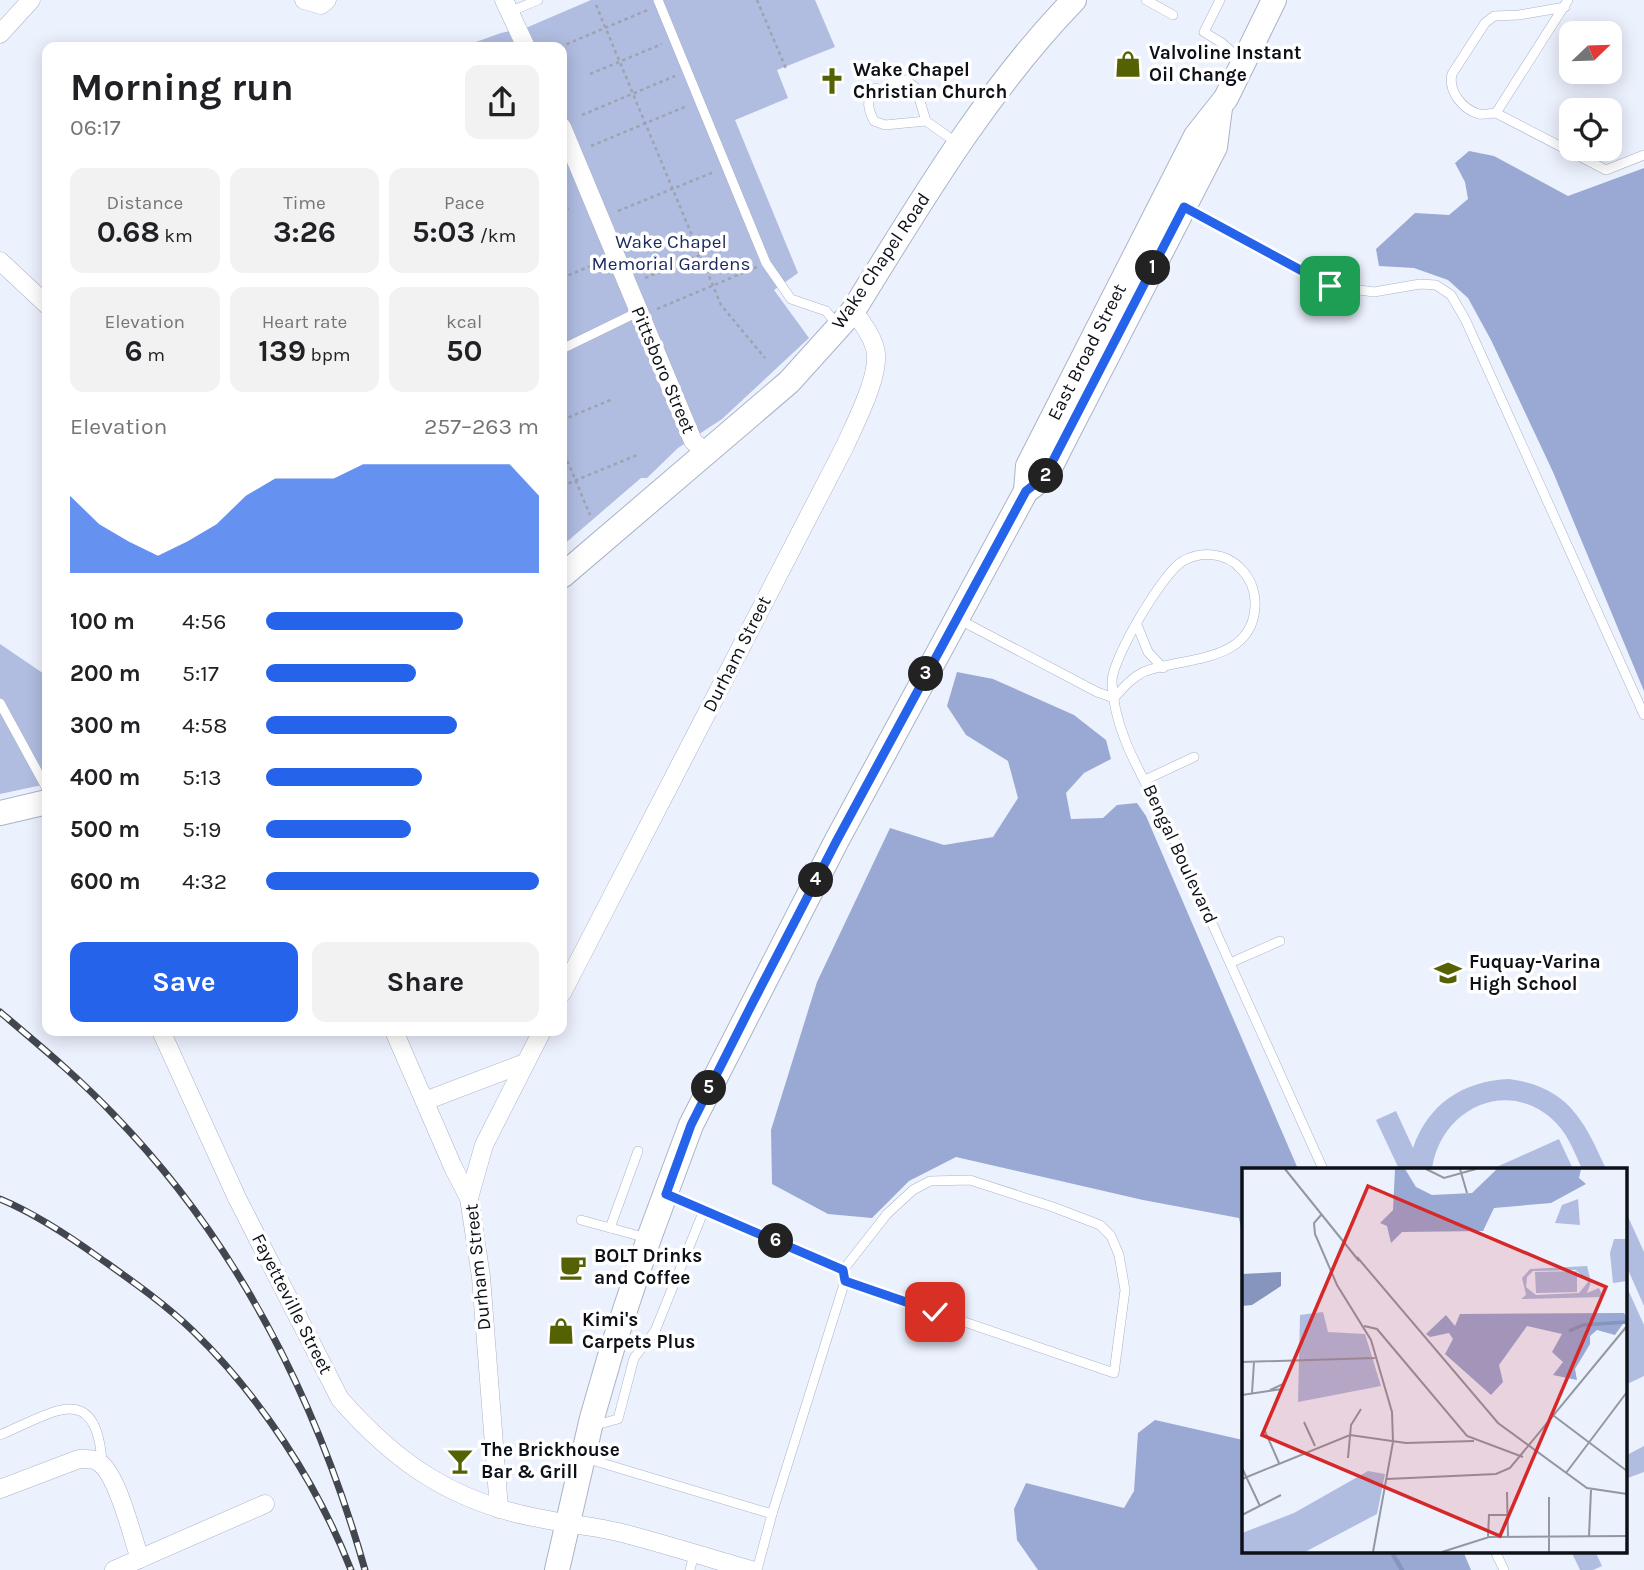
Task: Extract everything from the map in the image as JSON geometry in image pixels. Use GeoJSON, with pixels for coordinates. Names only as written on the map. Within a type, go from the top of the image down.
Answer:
{"type":"FeatureCollection","features":[{"type":"Feature","properties":{"kind":"main road","name":"Wake Chapel Road"},"geometry":{"type":"LineString","coordinates":[[567,572],[789,382],[846,319],[959,144],[1017,62],[1074,0]]}},
{"type":"Feature","properties":{"kind":"main road","name":"East Broad Street"},"geometry":{"type":"LineString","coordinates":[[557,1570],[590,1426],[623,1353],[649,1238],[691,1125],[837,840],[1026,491],[1045,476],[1174,203],[1196,136],[1220,108],[1274,0]]}},
{"type":"Feature","properties":{"kind":"main road"},"geometry":{"type":"LineString","coordinates":[[0,813],[42,803]]}},
{"type":"Feature","properties":{"kind":"street"},"geometry":{"type":"LineString","coordinates":[[0,34],[31,0]]}},
{"type":"Feature","properties":{"kind":"street"},"geometry":{"type":"LineString","coordinates":[[304,0],[320,5],[327,0]]}},
{"type":"Feature","properties":{"kind":"street"},"geometry":{"type":"LineString","coordinates":[[506,6],[524,42]]}},
{"type":"Feature","properties":{"kind":"street","name":"Pittsboro Street"},"geometry":{"type":"LineString","coordinates":[[567,139],[693,441],[706,453]]}},
{"type":"Feature","properties":{"kind":"street"},"geometry":{"type":"LineString","coordinates":[[0,261],[42,299]]}},
{"type":"Feature","properties":{"kind":"street","name":"Durham Street"},"geometry":{"type":"LineString","coordinates":[[567,983],[845,446],[870,389],[876,351],[867,331],[846,319]]}},
{"type":"Feature","properties":{"kind":"street","name":"Fayetteville Street"},"geometry":{"type":"LineString","coordinates":[[163,1036],[237,1198],[340,1399],[362,1424],[406,1464],[460,1496],[499,1509],[622,1533],[692,1562],[751,1570]]}},
{"type":"Feature","properties":{"kind":"street"},"geometry":{"type":"LineString","coordinates":[[396,1036],[453,1167],[470,1198]]}},
{"type":"Feature","properties":{"kind":"street","name":"Durham Street"},"geometry":{"type":"LineString","coordinates":[[499,1509],[481,1277],[470,1198],[484,1145],[539,1036]]}},
{"type":"Feature","properties":{"kind":"street"},"geometry":{"type":"LineString","coordinates":[[425,1101],[525,1063]]}},
{"type":"Feature","properties":{"kind":"street"},"geometry":{"type":"LineString","coordinates":[[2,1484],[79,1459],[93,1459],[107,1471],[140,1559]]}},
{"type":"Feature","properties":{"kind":"street"},"geometry":{"type":"LineString","coordinates":[[114,1570],[265,1504]]}},
{"type":"Feature","properties":{"kind":"lane"},"geometry":{"type":"LineString","coordinates":[[506,6],[538,0]]}},
{"type":"Feature","properties":{"kind":"lane"},"geometry":{"type":"LineString","coordinates":[[1146,0],[1173,15]]}},
{"type":"Feature","properties":{"kind":"lane"},"geometry":{"type":"LineString","coordinates":[[1220,0],[1200,30],[1223,43],[1243,63]]}},
{"type":"Feature","properties":{"kind":"lane"},"geometry":{"type":"LineString","coordinates":[[659,2],[766,263],[791,299],[846,319]]}},
{"type":"Feature","properties":{"kind":"lane"},"geometry":{"type":"LineString","coordinates":[[1496,113],[1567,3]]}},
{"type":"Feature","properties":{"kind":"lane"},"geometry":{"type":"LineString","coordinates":[[1567,3],[1520,15],[1494,16],[1485,23],[1452,74],[1450,82],[1454,94],[1465,106],[1480,114],[1496,113],[1606,170],[1644,155]]}},
{"type":"Feature","properties":{"kind":"lane"},"geometry":{"type":"LineString","coordinates":[[891,82],[906,80],[916,88],[926,121],[959,144]]}},
{"type":"Feature","properties":{"kind":"lane"},"geometry":{"type":"LineString","coordinates":[[876,88],[868,100],[868,110],[874,121],[885,125],[926,121]]}},
{"type":"Feature","properties":{"kind":"lane"},"geometry":{"type":"LineString","coordinates":[[1174,203],[1330,286],[1374,292],[1429,283],[1451,295],[1465,319],[1644,715]]}},
{"type":"Feature","properties":{"kind":"lane"},"geometry":{"type":"LineString","coordinates":[[567,347],[638,312]]}},
{"type":"Feature","properties":{"kind":"lane"},"geometry":{"type":"LineString","coordinates":[[957,618],[1097,692],[1114,698],[1138,675],[1188,663],[1226,649],[1242,639],[1253,622],[1255,597],[1247,576],[1240,567],[1223,557],[1206,555],[1184,561],[1162,580],[1137,625],[1148,652],[1163,668]]}},
{"type":"Feature","properties":{"kind":"lane","name":"Bengal Boulevard"},"geometry":{"type":"LineString","coordinates":[[1137,625],[1122,650],[1111,679],[1118,725],[1323,1168]]}},
{"type":"Feature","properties":{"kind":"lane"},"geometry":{"type":"LineString","coordinates":[[0,703],[42,780]]}},
{"type":"Feature","properties":{"kind":"lane"},"geometry":{"type":"LineString","coordinates":[[1145,780],[1194,757]]}},
{"type":"Feature","properties":{"kind":"lane"},"geometry":{"type":"LineString","coordinates":[[1230,963],[1280,941]]}},
{"type":"Feature","properties":{"kind":"lane"},"geometry":{"type":"LineString","coordinates":[[610,1228],[638,1151]]}},
{"type":"Feature","properties":{"kind":"lane"},"geometry":{"type":"LineString","coordinates":[[757,1570],[845,1281],[843,1270],[887,1214],[913,1191],[930,1181],[970,1180],[1100,1225],[1111,1236],[1119,1255],[1125,1290],[1114,1373],[845,1281]]}},
{"type":"Feature","properties":{"kind":"lane"},"geometry":{"type":"LineString","coordinates":[[666,1194],[843,1270]]}},
{"type":"Feature","properties":{"kind":"lane"},"geometry":{"type":"LineString","coordinates":[[623,1353],[655,1331],[704,1210]]}},
{"type":"Feature","properties":{"kind":"lane"},"geometry":{"type":"LineString","coordinates":[[581,1220],[649,1238]]}},
{"type":"Feature","properties":{"kind":"lane"},"geometry":{"type":"LineString","coordinates":[[0,1435],[61,1410],[78,1409],[92,1418],[107,1471]]}},
{"type":"Feature","properties":{"kind":"lane"},"geometry":{"type":"LineString","coordinates":[[583,1458],[772,1514]]}},
{"type":"Feature","properties":{"kind":"lane"},"geometry":{"type":"LineString","coordinates":[[1495,1552],[1504,1570]]}},
{"type":"Feature","properties":{"kind":"path"},"geometry":{"type":"LineString","coordinates":[[757,0],[787,71]]}},
{"type":"Feature","properties":{"kind":"path"},"geometry":{"type":"LineString","coordinates":[[567,44],[659,2]]}},
{"type":"Feature","properties":{"kind":"path"},"geometry":{"type":"LineString","coordinates":[[596,5],[712,286],[724,311],[765,358]]}},
{"type":"Feature","properties":{"kind":"path"},"geometry":{"type":"LineString","coordinates":[[590,74],[675,39]]}},
{"type":"Feature","properties":{"kind":"path"},"geometry":{"type":"LineString","coordinates":[[582,115],[687,71]]}},
{"type":"Feature","properties":{"kind":"path"},"geometry":{"type":"LineString","coordinates":[[591,146],[700,101]]}},
{"type":"Feature","properties":{"kind":"path"},"geometry":{"type":"LineString","coordinates":[[618,211],[727,166]]}},
{"type":"Feature","properties":{"kind":"path"},"geometry":{"type":"LineString","coordinates":[[645,278],[700,255]]}},
{"type":"Feature","properties":{"kind":"path"},"geometry":{"type":"LineString","coordinates":[[657,309],[766,263]]}},
{"type":"Feature","properties":{"kind":"path"},"geometry":{"type":"LineString","coordinates":[[567,276],[593,265]]}},
{"type":"Feature","properties":{"kind":"path"},"geometry":{"type":"LineString","coordinates":[[567,418],[613,399]]}},
{"type":"Feature","properties":{"kind":"path"},"geometry":{"type":"LineString","coordinates":[[567,484],[637,455]]}},
{"type":"Feature","properties":{"kind":"path"},"geometry":{"type":"LineString","coordinates":[[567,460],[590,515]]}},
{"type":"Feature","properties":{"kind":"green space","name":"Wake Chapel Memorial Gardens"},"geometry":{"type":"Polygon","coordinates":[[[591,0],[815,0],[835,47],[777,70],[788,98],[735,120],[798,273],[774,290],[809,338],[722,419],[678,448],[647,478],[641,478],[567,542],[567,42],[476,42],[528,27],[591,0]]]}},
{"type":"Feature","properties":{"kind":"green space"},"geometry":{"type":"Polygon","coordinates":[[[0,644],[42,673],[42,785],[0,794],[0,644]]]}},
{"type":"Feature","properties":{"kind":"green space"},"geometry":{"type":"Polygon","coordinates":[[[1509,1079],[1529,1083],[1560,1098],[1581,1121],[1606,1168],[1582,1168],[1562,1130],[1552,1119],[1533,1107],[1514,1101],[1495,1101],[1477,1106],[1447,1131],[1437,1148],[1432,1168],[1399,1168],[1376,1120],[1396,1111],[1413,1148],[1420,1132],[1438,1107],[1462,1090],[1509,1079]]]}},
{"type":"Feature","properties":{"kind":"green space"},"geometry":{"type":"Polygon","coordinates":[[[1559,1139],[1573,1168],[1494,1168],[1559,1139]]]}},
{"type":"Feature","properties":{"kind":"green space"},"geometry":{"type":"Polygon","coordinates":[[[1626,1212],[1644,1252],[1644,1306],[1626,1265],[1626,1212]]]}},
{"type":"Feature","properties":{"kind":"green space"},"geometry":{"type":"Polygon","coordinates":[[[1626,1285],[1644,1325],[1644,1376],[1626,1385],[1626,1285]]]}},
{"type":"Feature","properties":{"kind":"green space"},"geometry":{"type":"Polygon","coordinates":[[[1644,1446],[1644,1472],[1626,1479],[1626,1455],[1644,1446]]]}},
{"type":"Feature","properties":{"kind":"green space"},"geometry":{"type":"Polygon","coordinates":[[[1571,1552],[1595,1552],[1602,1566],[1593,1570],[1580,1570],[1571,1552]]]}},
{"type":"Feature","properties":{"kind":"shaded area"},"geometry":{"type":"Polygon","coordinates":[[[1469,151],[1494,156],[1568,196],[1644,168],[1644,691],[1553,472],[1491,340],[1468,298],[1448,280],[1414,268],[1379,266],[1376,249],[1415,213],[1449,215],[1468,199],[1465,182],[1455,163],[1469,151]]]}},
{"type":"Feature","properties":{"kind":"shaded area"},"geometry":{"type":"Polygon","coordinates":[[[957,672],[993,679],[1074,715],[1106,740],[1111,759],[1084,773],[1066,793],[1071,819],[1103,818],[1117,805],[1137,803],[1146,816],[1298,1168],[1242,1168],[1242,1233],[1239,1218],[1143,1200],[956,1157],[909,1181],[872,1218],[828,1214],[772,1184],[771,1130],[817,982],[890,828],[944,845],[993,837],[1018,798],[1008,761],[966,735],[947,706],[957,672]]]}},
{"type":"Feature","properties":{"kind":"shaded area"},"geometry":{"type":"Polygon","coordinates":[[[1155,1420],[1242,1440],[1242,1552],[1463,1552],[1471,1570],[1038,1570],[1017,1540],[1014,1509],[1026,1483],[1124,1508],[1134,1491],[1138,1433],[1155,1420]]]}},
{"type":"Feature","properties":{"kind":"waterway"},"geometry":{"type":"LineString","coordinates":[[1392,1552],[1402,1570]]}},
{"type":"Feature","properties":{"kind":"railway"},"geometry":{"type":"LineString","coordinates":[[0,1012],[73,1075],[114,1115],[158,1164],[199,1216],[235,1270],[297,1385],[346,1507],[365,1570]]}},
{"type":"Feature","properties":{"kind":"railway"},"geometry":{"type":"LineString","coordinates":[[0,1199],[52,1226],[125,1276],[160,1302],[218,1356],[263,1412],[304,1473],[351,1570]]}},
{"type":"Feature","properties":{"kind":"place","name":"Valvoline Instant Oil Change"},"geometry":{"type":"Point","coordinates":[1128,64]}},
{"type":"Feature","properties":{"kind":"place","name":"Wake Chapel Christian Church"},"geometry":{"type":"Point","coordinates":[832,81]}},
{"type":"Feature","properties":{"kind":"place","name":"Fuquay-Varina High School"},"geometry":{"type":"Point","coordinates":[1448,973]}},
{"type":"Feature","properties":{"kind":"place","name":"BOLT Drinks and Coffee"},"geometry":{"type":"Point","coordinates":[573,1267]}},
{"type":"Feature","properties":{"kind":"place","name":"Kimi's Carpets Plus"},"geometry":{"type":"Point","coordinates":[561,1331]}},
{"type":"Feature","properties":{"kind":"place","name":"The Brickhouse Bar & Grill"},"geometry":{"type":"Point","coordinates":[460,1461]}},
{"type":"Feature","properties":{"kind":"route"},"geometry":{"type":"LineString","coordinates":[[935,1312],[845,1281],[843,1270],[666,1194],[691,1125],[837,840],[1026,491],[1045,476],[1184,207],[1330,286]]}}]}
